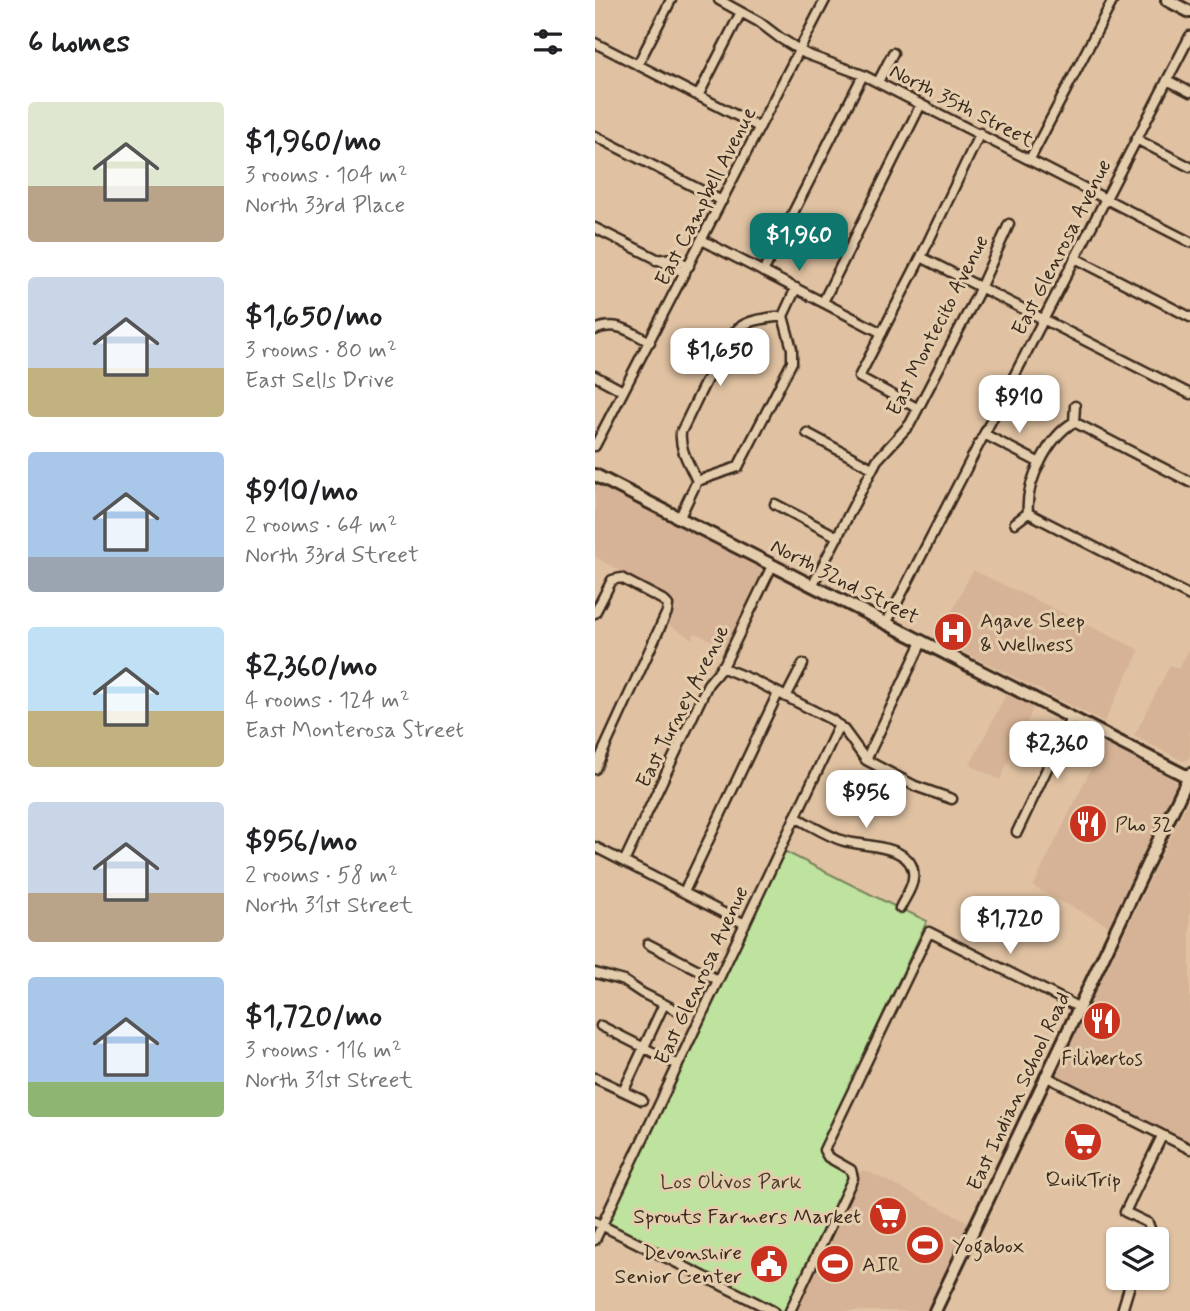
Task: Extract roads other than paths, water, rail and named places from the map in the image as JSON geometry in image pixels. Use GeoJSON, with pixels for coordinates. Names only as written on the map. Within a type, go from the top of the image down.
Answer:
{"type":"FeatureCollection","features":[{"type":"Feature","properties":{"kind":"main road"},"geometry":{"type":"LineString","coordinates":[[1170,1],[1190,12]]}},
{"type":"Feature","properties":{"kind":"main road","name":"North 32nd Street"},"geometry":{"type":"LineString","coordinates":[[595,475],[1189,776]]}},
{"type":"Feature","properties":{"kind":"main road","name":"East Indian School Road"},"geometry":{"type":"LineString","coordinates":[[935,1311],[1189,776]]}},
{"type":"Feature","properties":{"kind":"street"},"geometry":{"type":"LineString","coordinates":[[638,64],[671,0]]}},
{"type":"Feature","properties":{"kind":"street","name":"North 35th Street"},"geometry":{"type":"LineString","coordinates":[[719,0],[799,50],[825,63],[878,82],[1190,242]]}},
{"type":"Feature","properties":{"kind":"street","name":"East Campbell Avenue"},"geometry":{"type":"LineString","coordinates":[[595,446],[825,0]]}},
{"type":"Feature","properties":{"kind":"street"},"geometry":{"type":"LineString","coordinates":[[1030,159],[1113,0]]}},
{"type":"Feature","properties":{"kind":"street"},"geometry":{"type":"LineString","coordinates":[[698,96],[741,12]]}},
{"type":"Feature","properties":{"kind":"street","name":"East Glenrosa Avenue"},"geometry":{"type":"LineString","coordinates":[[886,624],[1190,36]]}},
{"type":"Feature","properties":{"kind":"street"},"geometry":{"type":"LineString","coordinates":[[595,43],[759,127]]}},
{"type":"Feature","properties":{"kind":"street"},"geometry":{"type":"LineString","coordinates":[[878,82],[893,53]]}},
{"type":"Feature","properties":{"kind":"street"},"geometry":{"type":"LineString","coordinates":[[763,272],[863,75]]}},
{"type":"Feature","properties":{"kind":"street"},"geometry":{"type":"LineString","coordinates":[[1167,80],[1190,92]]}},
{"type":"Feature","properties":{"kind":"street"},"geometry":{"type":"LineString","coordinates":[[823,302],[922,104]]}},
{"type":"Feature","properties":{"kind":"street"},"geometry":{"type":"LineString","coordinates":[[917,408],[859,377],[921,257],[980,133]]}},
{"type":"Feature","properties":{"kind":"street"},"geometry":{"type":"LineString","coordinates":[[595,136],[722,201]]}},
{"type":"Feature","properties":{"kind":"street"},"geometry":{"type":"LineString","coordinates":[[1136,139],[1190,167]]}},
{"type":"Feature","properties":{"kind":"street","name":"East Montecito Avenue"},"geometry":{"type":"LineString","coordinates":[[812,586],[872,468],[881,454],[910,424],[1009,224]]}},
{"type":"Feature","properties":{"kind":"street"},"geometry":{"type":"LineString","coordinates":[[595,228],[656,260],[667,261],[687,270]]}},
{"type":"Feature","properties":{"kind":"street"},"geometry":{"type":"LineString","coordinates":[[702,240],[882,333]]}},
{"type":"Feature","properties":{"kind":"street"},"geometry":{"type":"LineString","coordinates":[[921,257],[1190,394]]}},
{"type":"Feature","properties":{"kind":"street"},"geometry":{"type":"LineString","coordinates":[[1075,258],[1190,317]]}},
{"type":"Feature","properties":{"kind":"street"},"geometry":{"type":"LineString","coordinates":[[679,519],[697,481],[739,467],[754,438],[792,362],[792,349],[783,316],[796,288]]}},
{"type":"Feature","properties":{"kind":"street"},"geometry":{"type":"LineString","coordinates":[[697,481],[683,451],[681,432],[718,359],[731,336],[740,327],[749,322],[783,316]]}},
{"type":"Feature","properties":{"kind":"street"},"geometry":{"type":"LineString","coordinates":[[595,330],[605,325],[618,325],[650,342]]}},
{"type":"Feature","properties":{"kind":"street"},"geometry":{"type":"LineString","coordinates":[[595,376],[623,391]]}},
{"type":"Feature","properties":{"kind":"street"},"geometry":{"type":"LineString","coordinates":[[1028,513],[1027,504],[1040,463],[1054,440],[1074,422],[1075,406]]}},
{"type":"Feature","properties":{"kind":"street"},"geometry":{"type":"LineString","coordinates":[[1074,422],[1190,482]]}},
{"type":"Feature","properties":{"kind":"street"},"geometry":{"type":"LineString","coordinates":[[807,433],[872,468]]}},
{"type":"Feature","properties":{"kind":"street"},"geometry":{"type":"LineString","coordinates":[[984,434],[1040,463]]}},
{"type":"Feature","properties":{"kind":"street"},"geometry":{"type":"LineString","coordinates":[[775,504],[838,537]]}},
{"type":"Feature","properties":{"kind":"street"},"geometry":{"type":"LineString","coordinates":[[1015,523],[1028,513]]}},
{"type":"Feature","properties":{"kind":"street"},"geometry":{"type":"LineString","coordinates":[[1028,513],[1190,596]]}},
{"type":"Feature","properties":{"kind":"street","name":"East Turney Avenue"},"geometry":{"type":"LineString","coordinates":[[624,862],[708,684],[721,667],[772,566]]}},
{"type":"Feature","properties":{"kind":"street"},"geometry":{"type":"LineString","coordinates":[[595,613],[612,580],[621,578],[668,605],[595,769]]}},
{"type":"Feature","properties":{"kind":"street"},"geometry":{"type":"LineString","coordinates":[[866,760],[922,642]]}},
{"type":"Feature","properties":{"kind":"street"},"geometry":{"type":"LineString","coordinates":[[684,892],[782,695],[803,664]]}},
{"type":"Feature","properties":{"kind":"street"},"geometry":{"type":"LineString","coordinates":[[721,667],[839,724],[866,760],[915,786],[952,799]]}},
{"type":"Feature","properties":{"kind":"street"},"geometry":{"type":"LineString","coordinates":[[1017,832],[1072,718]]}},
{"type":"Feature","properties":{"kind":"street","name":"East Glenrosa Avenue"},"geometry":{"type":"LineString","coordinates":[[595,1240],[599,1224],[678,1065],[839,724]]}},
{"type":"Feature","properties":{"kind":"street"},"geometry":{"type":"LineString","coordinates":[[795,817],[842,840],[892,850],[904,857],[912,867],[913,880],[899,908]]}},
{"type":"Feature","properties":{"kind":"street"},"geometry":{"type":"LineString","coordinates":[[595,847],[745,924]]}},
{"type":"Feature","properties":{"kind":"street"},"geometry":{"type":"LineString","coordinates":[[790,1311],[853,1178],[851,1170],[828,1157],[824,1150],[929,932],[1078,1007]]}},
{"type":"Feature","properties":{"kind":"street"},"geometry":{"type":"LineString","coordinates":[[648,944],[718,980]]}},
{"type":"Feature","properties":{"kind":"street"},"geometry":{"type":"LineString","coordinates":[[595,973],[624,981],[682,1013]]}},
{"type":"Feature","properties":{"kind":"street"},"geometry":{"type":"LineString","coordinates":[[624,1090],[664,1004]]}},
{"type":"Feature","properties":{"kind":"street"},"geometry":{"type":"LineString","coordinates":[[601,1026],[678,1065]]}},
{"type":"Feature","properties":{"kind":"street"},"geometry":{"type":"LineString","coordinates":[[1045,1076],[1190,1149]]}},
{"type":"Feature","properties":{"kind":"street"},"geometry":{"type":"LineString","coordinates":[[595,1079],[642,1100]]}},
{"type":"Feature","properties":{"kind":"street"},"geometry":{"type":"LineString","coordinates":[[1149,1227],[1148,1223],[1125,1212],[1162,1136]]}},
{"type":"Feature","properties":{"kind":"street"},"geometry":{"type":"LineString","coordinates":[[599,1224],[773,1311]]}},
{"type":"Feature","properties":{"kind":"street"},"geometry":{"type":"LineString","coordinates":[[1122,1311],[1128,1290]]}},
{"type":"Feature","properties":{"kind":"place","name":"Agave Sleep & Wellness"},"geometry":{"type":"Point","coordinates":[953,632]}},
{"type":"Feature","properties":{"kind":"place","name":"Pho 32"},"geometry":{"type":"Point","coordinates":[1088,824]}},
{"type":"Feature","properties":{"kind":"place","name":"Filibertos"},"geometry":{"type":"Point","coordinates":[1102,1021]}},
{"type":"Feature","properties":{"kind":"place","name":"QuikTrip"},"geometry":{"type":"Point","coordinates":[1083,1142]}},
{"type":"Feature","properties":{"kind":"place","name":"Sprouts Farmers Market"},"geometry":{"type":"Point","coordinates":[888,1216]}},
{"type":"Feature","properties":{"kind":"place","name":"Yogabox"},"geometry":{"type":"Point","coordinates":[925,1245]}},
{"type":"Feature","properties":{"kind":"place","name":"Devonshire Senior Center"},"geometry":{"type":"Point","coordinates":[769,1264]}},
{"type":"Feature","properties":{"kind":"place","name":"AIR"},"geometry":{"type":"Point","coordinates":[835,1264]}},
{"type":"Feature","properties":{"kind":"park label","name":"Los Olivos Park"},"geometry":{"type":"Point","coordinates":[731,1181]}}]}
